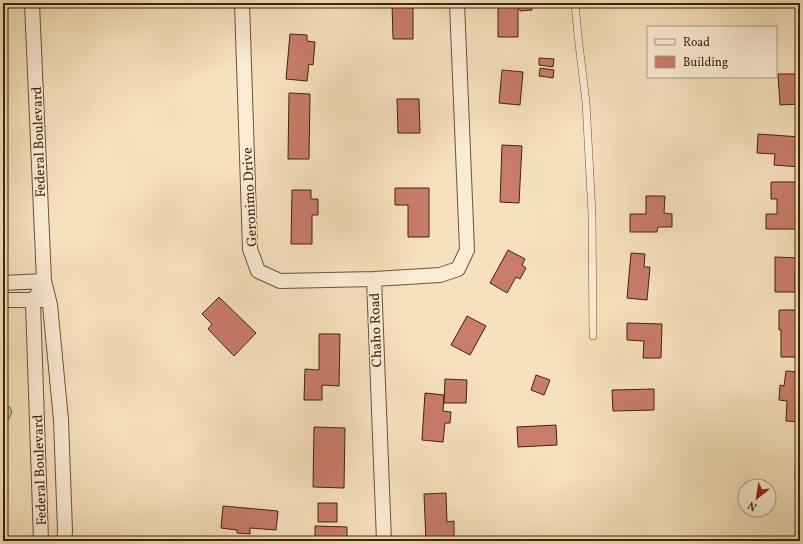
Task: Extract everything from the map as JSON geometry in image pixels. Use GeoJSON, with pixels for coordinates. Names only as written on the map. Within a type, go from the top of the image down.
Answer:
{"type":"FeatureCollection","features":[{"type":"Feature","properties":{"kind":"street","name":"Federal Boulevard"},"geometry":{"type":"LineString","coordinates":[[32,3],[44,281],[49,300],[61,420],[65,531],[64,541]]}},
{"type":"Feature","properties":{"kind":"street","name":"Geronimo Drive"},"geometry":{"type":"LineString","coordinates":[[242,3],[250,249],[258,271],[280,281],[374,279]]}},
{"type":"Feature","properties":{"kind":"street","name":"Chaho Road"},"geometry":{"type":"LineString","coordinates":[[384,541],[374,279],[440,275],[458,269],[466,250],[457,3]]}},
{"type":"Feature","properties":{"kind":"street","name":"Federal Boulevard"},"geometry":{"type":"LineString","coordinates":[[41,541],[33,303],[44,281]]}},
{"type":"Feature","properties":{"kind":"street"},"geometry":{"type":"LineString","coordinates":[[3,283],[44,281]]}},
{"type":"Feature","properties":{"kind":"street"},"geometry":{"type":"LineString","coordinates":[[3,300],[49,300]]}},
{"type":"Feature","properties":{"kind":"lane"},"geometry":{"type":"LineString","coordinates":[[575,3],[586,102],[592,214],[593,336]]}},
{"type":"Feature","properties":{"kind":"green space"},"geometry":{"type":"Polygon","coordinates":[[[3,407],[10,407],[12,412],[9,419],[3,421],[3,407]]]}},
{"type":"Feature","properties":{"kind":"building"},"geometry":{"type":"Polygon","coordinates":[[[392,3],[413,3],[413,39],[393,39],[392,3]]]}},
{"type":"Feature","properties":{"kind":"building"},"geometry":{"type":"Polygon","coordinates":[[[498,3],[518,3],[518,37],[498,37],[498,3]]]}},
{"type":"Feature","properties":{"kind":"building"},"geometry":{"type":"Polygon","coordinates":[[[519,3],[531,3],[532,10],[520,11],[519,3]]]}},
{"type":"Feature","properties":{"kind":"building"},"geometry":{"type":"Polygon","coordinates":[[[794,3],[794,4],[774,4],[794,3]]]}},
{"type":"Feature","properties":{"kind":"building"},"geometry":{"type":"Polygon","coordinates":[[[290,34],[307,35],[307,41],[315,42],[313,65],[309,64],[307,81],[286,79],[290,34]]]}},
{"type":"Feature","properties":{"kind":"building"},"geometry":{"type":"Polygon","coordinates":[[[539,58],[554,59],[553,67],[539,65],[539,58]]]}},
{"type":"Feature","properties":{"kind":"building"},"geometry":{"type":"Polygon","coordinates":[[[540,68],[554,70],[553,78],[539,76],[540,68]]]}},
{"type":"Feature","properties":{"kind":"building"},"geometry":{"type":"Polygon","coordinates":[[[502,70],[523,72],[520,105],[499,103],[502,70]]]}},
{"type":"Feature","properties":{"kind":"building"},"geometry":{"type":"Polygon","coordinates":[[[778,74],[797,74],[799,104],[780,105],[778,74]]]}},
{"type":"Feature","properties":{"kind":"building"},"geometry":{"type":"Polygon","coordinates":[[[289,93],[310,94],[309,159],[288,159],[289,93]]]}},
{"type":"Feature","properties":{"kind":"building"},"geometry":{"type":"Polygon","coordinates":[[[397,99],[419,99],[420,133],[398,133],[397,99]]]}},
{"type":"Feature","properties":{"kind":"building"},"geometry":{"type":"Polygon","coordinates":[[[758,134],[800,137],[800,167],[774,165],[775,154],[757,153],[758,134]]]}},
{"type":"Feature","properties":{"kind":"building"},"geometry":{"type":"Polygon","coordinates":[[[502,145],[522,146],[519,203],[500,202],[502,145]]]}},
{"type":"Feature","properties":{"kind":"building"},"geometry":{"type":"Polygon","coordinates":[[[771,182],[800,182],[800,229],[766,229],[766,214],[777,214],[777,199],[771,199],[771,182]]]}},
{"type":"Feature","properties":{"kind":"building"},"geometry":{"type":"Polygon","coordinates":[[[395,188],[429,188],[429,237],[408,237],[408,205],[395,205],[395,188]]]}},
{"type":"Feature","properties":{"kind":"building"},"geometry":{"type":"Polygon","coordinates":[[[292,190],[311,190],[311,199],[318,199],[318,215],[312,215],[312,244],[291,244],[292,190]]]}},
{"type":"Feature","properties":{"kind":"building"},"geometry":{"type":"Polygon","coordinates":[[[646,196],[665,196],[664,213],[672,214],[672,227],[658,227],[657,232],[630,232],[630,214],[646,214],[646,196]]]}},
{"type":"Feature","properties":{"kind":"building"},"geometry":{"type":"Polygon","coordinates":[[[508,250],[525,259],[522,265],[526,268],[520,279],[516,277],[507,293],[490,283],[508,250]]]}},
{"type":"Feature","properties":{"kind":"building"},"geometry":{"type":"Polygon","coordinates":[[[631,253],[645,254],[644,267],[650,267],[647,300],[627,298],[631,253]]]}},
{"type":"Feature","properties":{"kind":"building"},"geometry":{"type":"Polygon","coordinates":[[[775,257],[800,258],[800,273],[795,273],[795,292],[775,292],[775,257]]]}},
{"type":"Feature","properties":{"kind":"building"},"geometry":{"type":"Polygon","coordinates":[[[219,297],[256,333],[234,356],[208,329],[212,324],[202,314],[219,297]]]}},
{"type":"Feature","properties":{"kind":"building"},"geometry":{"type":"Polygon","coordinates":[[[779,310],[800,310],[800,357],[781,357],[779,310]]]}},
{"type":"Feature","properties":{"kind":"building"},"geometry":{"type":"Polygon","coordinates":[[[467,316],[486,326],[470,355],[451,345],[467,316]]]}},
{"type":"Feature","properties":{"kind":"building"},"geometry":{"type":"Polygon","coordinates":[[[627,323],[662,324],[661,358],[643,358],[644,341],[627,340],[627,323]]]}},
{"type":"Feature","properties":{"kind":"building"},"geometry":{"type":"Polygon","coordinates":[[[319,334],[340,334],[339,386],[322,385],[322,400],[304,400],[305,369],[319,370],[319,334]]]}},
{"type":"Feature","properties":{"kind":"building"},"geometry":{"type":"Polygon","coordinates":[[[786,371],[800,372],[800,422],[786,421],[787,401],[779,400],[780,385],[784,386],[786,371]]]}},
{"type":"Feature","properties":{"kind":"building"},"geometry":{"type":"Polygon","coordinates":[[[536,375],[550,380],[544,395],[531,390],[536,375]]]}},
{"type":"Feature","properties":{"kind":"building"},"geometry":{"type":"Polygon","coordinates":[[[445,379],[467,380],[466,403],[444,403],[445,379]]]}},
{"type":"Feature","properties":{"kind":"building"},"geometry":{"type":"Polygon","coordinates":[[[654,389],[654,410],[613,411],[612,390],[654,389]]]}},
{"type":"Feature","properties":{"kind":"building"},"geometry":{"type":"Polygon","coordinates":[[[425,393],[444,395],[443,411],[451,412],[450,423],[445,423],[443,442],[422,440],[425,393]]]}},
{"type":"Feature","properties":{"kind":"building"},"geometry":{"type":"Polygon","coordinates":[[[556,425],[557,445],[518,447],[517,427],[556,425]]]}},
{"type":"Feature","properties":{"kind":"building"},"geometry":{"type":"Polygon","coordinates":[[[314,427],[345,428],[344,488],[313,487],[314,427]]]}},
{"type":"Feature","properties":{"kind":"building"},"geometry":{"type":"Polygon","coordinates":[[[800,435],[800,481],[795,480],[796,449],[799,449],[800,435]]]}},
{"type":"Feature","properties":{"kind":"building"},"geometry":{"type":"Polygon","coordinates":[[[446,493],[447,522],[454,521],[454,541],[426,541],[424,494],[446,493]]]}},
{"type":"Feature","properties":{"kind":"building"},"geometry":{"type":"Polygon","coordinates":[[[800,499],[800,541],[798,541],[800,499]]]}},
{"type":"Feature","properties":{"kind":"building"},"geometry":{"type":"Polygon","coordinates":[[[318,503],[337,503],[337,522],[318,522],[318,503]]]}},
{"type":"Feature","properties":{"kind":"building"},"geometry":{"type":"Polygon","coordinates":[[[223,506],[278,511],[276,530],[250,528],[250,534],[237,533],[237,530],[221,528],[223,506]]]}},
{"type":"Feature","properties":{"kind":"building"},"geometry":{"type":"Polygon","coordinates":[[[315,526],[347,527],[347,541],[317,541],[315,540],[315,526]]]}}]}
